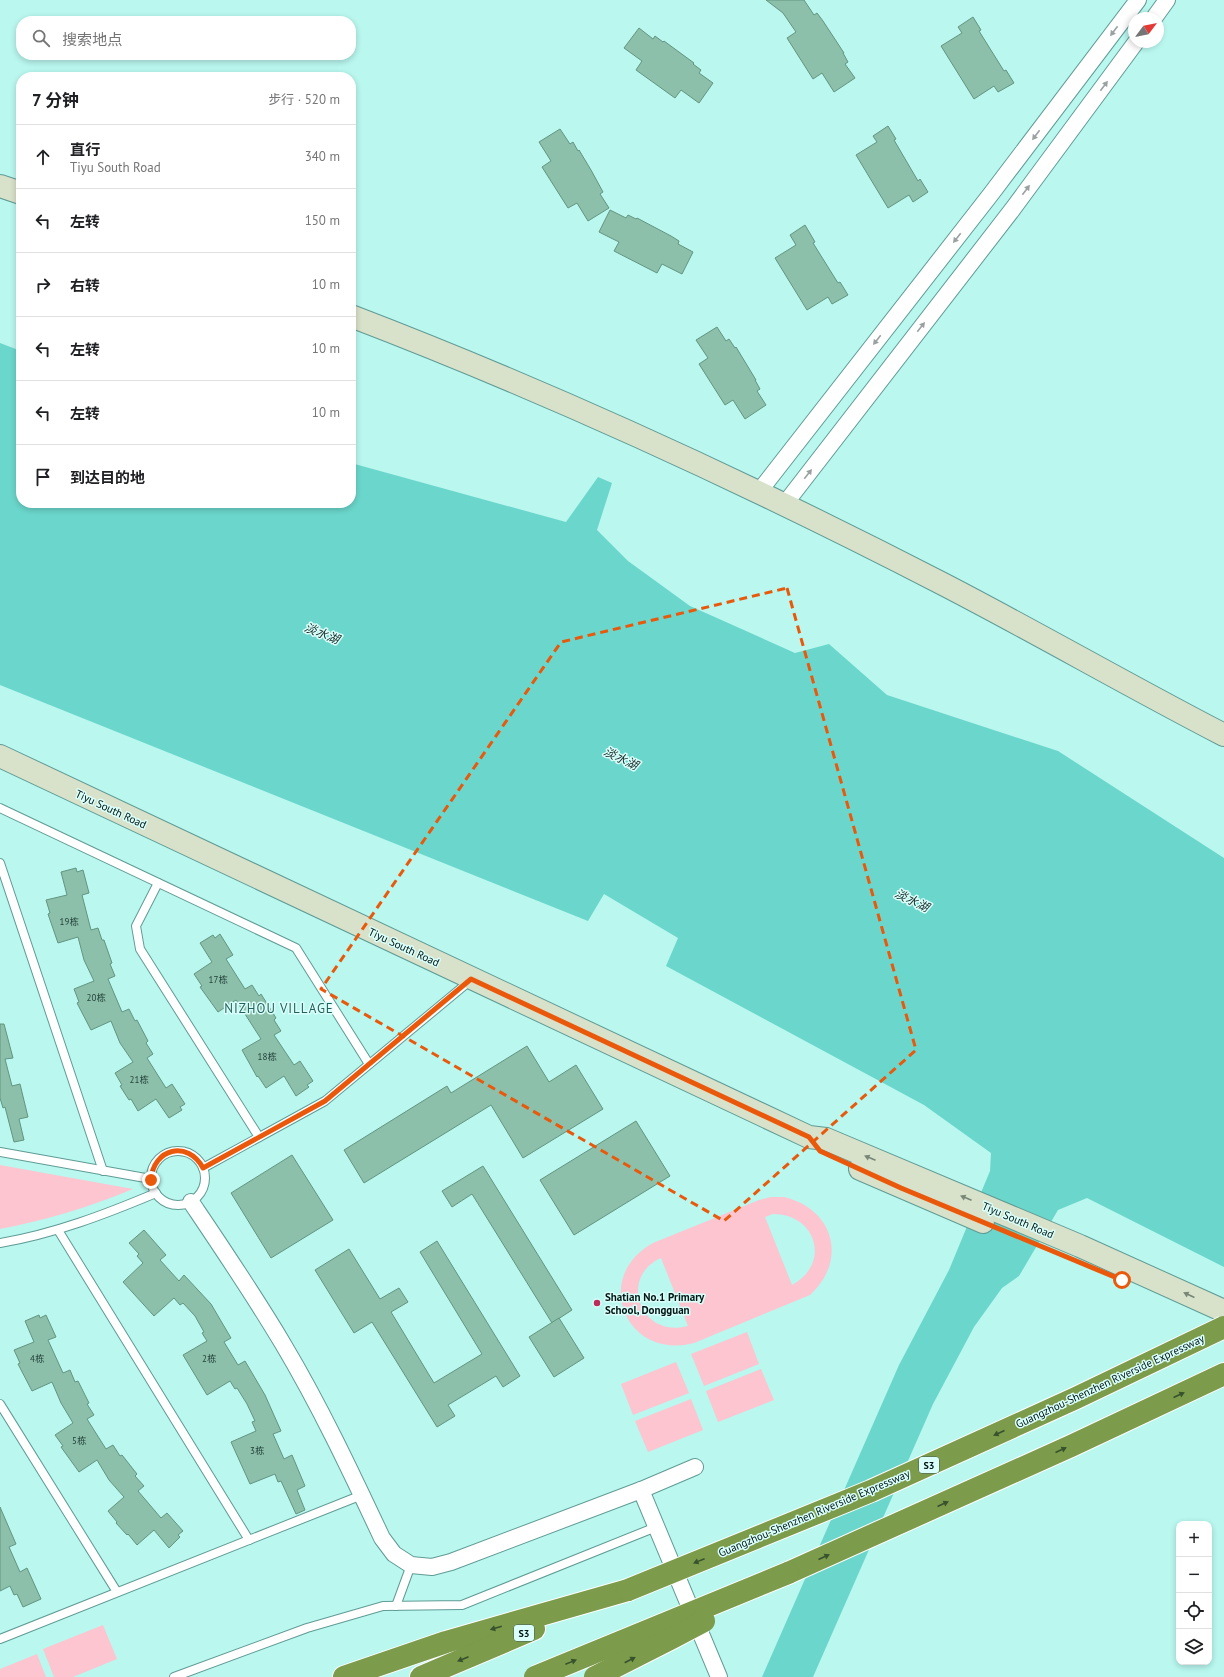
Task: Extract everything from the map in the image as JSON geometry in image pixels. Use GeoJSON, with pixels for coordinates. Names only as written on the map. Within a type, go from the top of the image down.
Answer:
{"type":"FeatureCollection","features":[{"type":"Feature","properties":{"kind":"highway","name":"Guangzhou-Shenzhen Riverside Expressway"},"geometry":{"type":"LineString","coordinates":[[421,1677],[628,1590],[871,1491],[1076,1398],[1224,1327]]}},
{"type":"Feature","properties":{"kind":"highway"},"geometry":{"type":"LineString","coordinates":[[535,1677],[788,1573],[1064,1449],[1224,1374]]}},
{"type":"Feature","properties":{"kind":"highway"},"geometry":{"type":"LineString","coordinates":[[595,1677],[672,1638],[788,1573]]}},
{"type":"Feature","properties":{"kind":"highway"},"geometry":{"type":"LineString","coordinates":[[344,1677],[446,1642],[628,1590]]}},
{"type":"Feature","properties":{"kind":"street"},"geometry":{"type":"LineString","coordinates":[[758,493],[991,194],[1138,0]]}},
{"type":"Feature","properties":{"kind":"street"},"geometry":{"type":"LineString","coordinates":[[1159,12],[1168,0]]}},
{"type":"Feature","properties":{"kind":"street"},"geometry":{"type":"LineString","coordinates":[[784,505],[1012,210],[1132,48]]}},
{"type":"Feature","properties":{"kind":"street"},"geometry":{"type":"LineString","coordinates":[[0,186],[16,191]]}},
{"type":"Feature","properties":{"kind":"street"},"geometry":{"type":"LineString","coordinates":[[991,194],[1012,210]]}},
{"type":"Feature","properties":{"kind":"street"},"geometry":{"type":"LineString","coordinates":[[356,318],[409,338],[599,418],[784,505],[942,583],[1157,701],[1224,735]]}},
{"type":"Feature","properties":{"kind":"street","name":"Tiyu South Road"},"geometry":{"type":"LineString","coordinates":[[0,756],[809,1137],[826,1138],[904,1180],[1077,1253],[1224,1311]]}},
{"type":"Feature","properties":{"kind":"street"},"geometry":{"type":"LineString","coordinates":[[190,1202],[239,1272],[283,1344],[324,1419],[386,1543],[394,1554],[412,1565],[432,1567],[451,1562],[641,1490],[695,1467]]}},
{"type":"Feature","properties":{"kind":"street","name":"Tiyu South Road"},"geometry":{"type":"LineString","coordinates":[[1077,1253],[1224,1327]]}},
{"type":"Feature","properties":{"kind":"street"},"geometry":{"type":"LineString","coordinates":[[641,1490],[719,1677]]}},
{"type":"Feature","properties":{"kind":"lane"},"geometry":{"type":"LineString","coordinates":[[0,808],[296,948],[369,1064]]}},
{"type":"Feature","properties":{"kind":"lane"},"geometry":{"type":"LineString","coordinates":[[0,863],[103,1171]]}},
{"type":"Feature","properties":{"kind":"lane"},"geometry":{"type":"LineString","coordinates":[[158,883],[136,926],[140,949],[259,1137]]}},
{"type":"Feature","properties":{"kind":"lane"},"geometry":{"type":"LineString","coordinates":[[203,1168],[325,1101],[471,979]]}},
{"type":"Feature","properties":{"kind":"lane"},"geometry":{"type":"LineString","coordinates":[[172,1151],[187,1152],[194,1156],[203,1168],[204,1184],[202,1191],[190,1202],[176,1205],[168,1203],[156,1193],[151,1180],[152,1172],[159,1158],[172,1151]]}},
{"type":"Feature","properties":{"kind":"lane"},"geometry":{"type":"LineString","coordinates":[[0,1152],[151,1180]]}},
{"type":"Feature","properties":{"kind":"lane"},"geometry":{"type":"LineString","coordinates":[[0,1243],[58,1230],[108,1213],[156,1193]]}},
{"type":"Feature","properties":{"kind":"lane"},"geometry":{"type":"LineString","coordinates":[[58,1230],[250,1540]]}},
{"type":"Feature","properties":{"kind":"lane"},"geometry":{"type":"LineString","coordinates":[[0,1404],[117,1592]]}},
{"type":"Feature","properties":{"kind":"lane"},"geometry":{"type":"LineString","coordinates":[[0,1639],[362,1495]]}},
{"type":"Feature","properties":{"kind":"lane"},"geometry":{"type":"LineString","coordinates":[[174,1677],[307,1628],[382,1606],[462,1606],[656,1527]]}},
{"type":"Feature","properties":{"kind":"lane"},"geometry":{"type":"LineString","coordinates":[[396,1606],[412,1565]]}},
{"type":"Feature","properties":{"kind":"highlighted area"},"geometry":{"type":"Polygon","coordinates":[[[787,588],[916,1050],[724,1221],[321,989],[561,642],[787,588]]]}},
{"type":"Feature","properties":{"kind":"shaded area"},"geometry":{"type":"Polygon","coordinates":[[[0,1165],[133,1189],[101,1202],[68,1212],[0,1229],[0,1165]]]}},
{"type":"Feature","properties":{"kind":"shaded area"},"geometry":{"type":"Polygon","coordinates":[[[771,1197],[784,1197],[801,1203],[814,1212],[824,1224],[830,1237],[832,1252],[829,1267],[822,1281],[810,1295],[694,1343],[670,1345],[650,1340],[635,1328],[625,1312],[621,1294],[624,1276],[634,1258],[653,1243],[759,1200],[771,1197]],[[773,1214],[765,1217],[792,1285],[804,1276],[812,1265],[815,1253],[814,1242],[809,1231],[800,1222],[788,1216],[773,1214]],[[661,1258],[648,1267],[640,1278],[638,1291],[640,1304],[647,1315],[657,1324],[671,1328],[688,1326],[661,1258]]]}},
{"type":"Feature","properties":{"kind":"shaded area"},"geometry":{"type":"Polygon","coordinates":[[[747,1332],[759,1364],[704,1386],[691,1354],[747,1332]]]}},
{"type":"Feature","properties":{"kind":"shaded area"},"geometry":{"type":"Polygon","coordinates":[[[676,1362],[689,1393],[633,1415],[621,1384],[676,1362]]]}},
{"type":"Feature","properties":{"kind":"shaded area"},"geometry":{"type":"Polygon","coordinates":[[[761,1369],[774,1400],[718,1422],[706,1391],[761,1369]]]}},
{"type":"Feature","properties":{"kind":"shaded area"},"geometry":{"type":"Polygon","coordinates":[[[691,1399],[703,1430],[648,1452],[635,1421],[691,1399]]]}},
{"type":"Feature","properties":{"kind":"shaded area"},"geometry":{"type":"Polygon","coordinates":[[[103,1625],[117,1659],[73,1677],[54,1677],[43,1649],[103,1625]]]}},
{"type":"Feature","properties":{"kind":"shaded area"},"geometry":{"type":"Polygon","coordinates":[[[37,1654],[46,1677],[0,1677],[0,1669],[37,1654]]]}},
{"type":"Feature","properties":{"kind":"water","name":"淡水湖"},"geometry":{"type":"Polygon","coordinates":[[[0,343],[16,349],[16,508],[356,508],[356,464],[566,522],[598,477],[612,483],[597,530],[628,561],[690,606],[795,653],[829,644],[887,695],[1058,751],[1224,858],[1224,1267],[1087,1198],[1058,1210],[1019,1276],[1002,1288],[974,1327],[933,1404],[813,1677],[762,1677],[899,1365],[949,1270],[990,1171],[991,1153],[924,1105],[666,966],[678,938],[604,894],[588,921],[0,685],[0,343]]]}},
{"type":"Feature","properties":{"kind":"building"},"geometry":{"type":"Polygon","coordinates":[[[766,0],[804,0],[814,15],[817,13],[844,53],[848,62],[845,64],[855,78],[834,92],[822,73],[813,79],[787,38],[796,32],[783,13],[766,0]]]}},
{"type":"Feature","properties":{"kind":"building"},"geometry":{"type":"Polygon","coordinates":[[[973,17],[981,30],[979,31],[1004,71],[1006,70],[1014,83],[998,92],[994,86],[974,99],[941,46],[962,33],[958,27],[973,17]]]}},
{"type":"Feature","properties":{"kind":"building"},"geometry":{"type":"Polygon","coordinates":[[[639,28],[653,39],[655,36],[663,42],[664,41],[694,63],[693,64],[701,70],[699,73],[713,83],[699,103],[681,90],[675,98],[636,70],[642,61],[624,48],[639,28]]]}},
{"type":"Feature","properties":{"kind":"building"},"geometry":{"type":"Polygon","coordinates":[[[888,126],[896,139],[894,140],[918,181],[920,179],[928,192],[913,202],[909,195],[888,208],[856,155],[877,142],[873,136],[888,126]]]}},
{"type":"Feature","properties":{"kind":"building"},"geometry":{"type":"Polygon","coordinates":[[[560,129],[570,144],[573,142],[578,151],[579,150],[603,192],[600,194],[609,208],[588,221],[577,203],[568,208],[542,167],[551,161],[539,142],[560,129]]]}},
{"type":"Feature","properties":{"kind":"building"},"geometry":{"type":"Polygon","coordinates":[[[610,210],[626,218],[628,215],[636,219],[637,218],[671,236],[679,241],[678,244],[693,252],[682,274],[662,264],[657,273],[614,251],[619,242],[599,232],[610,210]]]}},
{"type":"Feature","properties":{"kind":"building"},"geometry":{"type":"Polygon","coordinates":[[[805,225],[815,242],[813,243],[838,283],[840,282],[848,295],[832,304],[828,297],[807,310],[775,258],[796,245],[790,235],[805,225]]]}},
{"type":"Feature","properties":{"kind":"building"},"geometry":{"type":"Polygon","coordinates":[[[717,327],[726,341],[729,339],[735,348],[736,347],[756,380],[760,389],[757,391],[766,405],[745,419],[733,400],[725,405],[699,364],[708,358],[696,340],[717,327]]]}},
{"type":"Feature","properties":{"kind":"building"},"geometry":{"type":"Polygon","coordinates":[[[76,868],[77,872],[83,870],[89,893],[82,895],[91,930],[98,928],[102,940],[104,940],[112,963],[110,964],[115,976],[108,979],[122,1012],[129,1009],[135,1021],[137,1020],[148,1041],[146,1043],[153,1054],[147,1058],[166,1088],[172,1084],[185,1104],[180,1107],[182,1110],[169,1118],[156,1099],[138,1111],[131,1099],[129,1100],[120,1086],[122,1085],[115,1073],[133,1062],[120,1043],[111,1021],[91,1030],[77,1003],[79,1002],[74,989],[94,981],[84,960],[78,937],[58,943],[48,914],[50,913],[46,900],[67,895],[61,872],[76,868]]]}},
{"type":"Feature","properties":{"kind":"building"},"geometry":{"type":"Polygon","coordinates":[[[220,934],[233,955],[226,959],[245,989],[252,985],[259,996],[261,994],[276,1018],[274,1020],[281,1031],[274,1035],[294,1065],[300,1061],[313,1081],[307,1085],[309,1087],[296,1096],[284,1076],[266,1088],[258,1076],[257,1077],[242,1050],[261,1039],[236,1000],[218,1012],[200,987],[202,986],[194,974],[212,962],[200,943],[213,935],[215,938],[220,934]]]}},
{"type":"Feature","properties":{"kind":"building"},"geometry":{"type":"Polygon","coordinates":[[[0,1024],[4,1024],[13,1058],[5,1059],[12,1086],[20,1084],[28,1117],[19,1119],[24,1140],[14,1142],[5,1107],[3,1108],[0,1098],[0,1024]]]}},
{"type":"Feature","properties":{"kind":"building"},"geometry":{"type":"Polygon","coordinates":[[[527,1046],[549,1082],[576,1065],[603,1109],[523,1158],[491,1105],[364,1183],[344,1150],[447,1086],[451,1093],[527,1046]]]}},
{"type":"Feature","properties":{"kind":"building"},"geometry":{"type":"Polygon","coordinates":[[[636,1121],[670,1176],[574,1235],[540,1180],[636,1121]]]}},
{"type":"Feature","properties":{"kind":"building"},"geometry":{"type":"Polygon","coordinates":[[[292,1155],[333,1220],[271,1258],[231,1193],[292,1155]]]}},
{"type":"Feature","properties":{"kind":"building"},"geometry":{"type":"Polygon","coordinates":[[[483,1166],[572,1310],[552,1323],[472,1194],[452,1207],[442,1191],[483,1166]]]}},
{"type":"Feature","properties":{"kind":"building"},"geometry":{"type":"Polygon","coordinates":[[[144,1230],[166,1255],[160,1260],[179,1281],[184,1275],[211,1304],[231,1338],[224,1342],[238,1365],[245,1361],[265,1395],[281,1431],[273,1434],[284,1459],[292,1455],[305,1486],[297,1490],[305,1510],[296,1514],[281,1481],[278,1482],[275,1474],[250,1484],[231,1442],[256,1431],[252,1422],[255,1421],[237,1388],[235,1389],[230,1381],[207,1395],[183,1355],[207,1341],[195,1316],[183,1303],[180,1305],[174,1298],[154,1316],[123,1282],[143,1263],[137,1256],[139,1254],[129,1243],[144,1230]]]}},
{"type":"Feature","properties":{"kind":"building"},"geometry":{"type":"Polygon","coordinates":[[[437,1241],[520,1376],[503,1387],[496,1376],[448,1405],[455,1416],[437,1427],[372,1322],[354,1333],[315,1270],[349,1249],[380,1299],[399,1288],[408,1302],[391,1312],[434,1383],[482,1354],[420,1252],[437,1241]]]}},
{"type":"Feature","properties":{"kind":"building"},"geometry":{"type":"Polygon","coordinates":[[[39,1315],[40,1318],[46,1315],[56,1337],[48,1340],[63,1373],[70,1370],[75,1382],[78,1381],[89,1403],[87,1404],[94,1415],[87,1419],[106,1449],[113,1445],[120,1456],[122,1455],[137,1474],[135,1476],[144,1486],[138,1491],[161,1518],[167,1513],[183,1531],[178,1535],[180,1537],[169,1548],[154,1530],[137,1545],[116,1523],[117,1522],[108,1511],[124,1497],[109,1480],[97,1460],[79,1472],[61,1447],[63,1446],[55,1435],[73,1423],[61,1403],[52,1382],[32,1391],[18,1364],[20,1363],[14,1350],[34,1342],[25,1321],[39,1315]]]}},
{"type":"Feature","properties":{"kind":"building"},"geometry":{"type":"Polygon","coordinates":[[[559,1318],[584,1358],[554,1377],[529,1337],[559,1318]]]}},
{"type":"Feature","properties":{"kind":"building"},"geometry":{"type":"Polygon","coordinates":[[[0,1507],[16,1544],[9,1547],[20,1572],[27,1568],[41,1599],[23,1607],[17,1594],[14,1595],[10,1586],[0,1591],[0,1507]]]}},
{"type":"Feature","properties":{"kind":"place","name":"Shatian No.1 Primary School, Dongguan"},"geometry":{"type":"Point","coordinates":[597,1303]}},
{"type":"Feature","properties":{"kind":"district","name":"NIZHOU VILLAGE"},"geometry":{"type":"Point","coordinates":[279,1008]}},
{"type":"Feature","properties":{"kind":"route"},"geometry":{"type":"LineString","coordinates":[[151,1180],[154,1165],[159,1158],[165,1154],[172,1151],[187,1152],[194,1156],[203,1168],[325,1101],[471,979],[809,1137],[820,1151],[901,1188],[1122,1280]]}}]}
